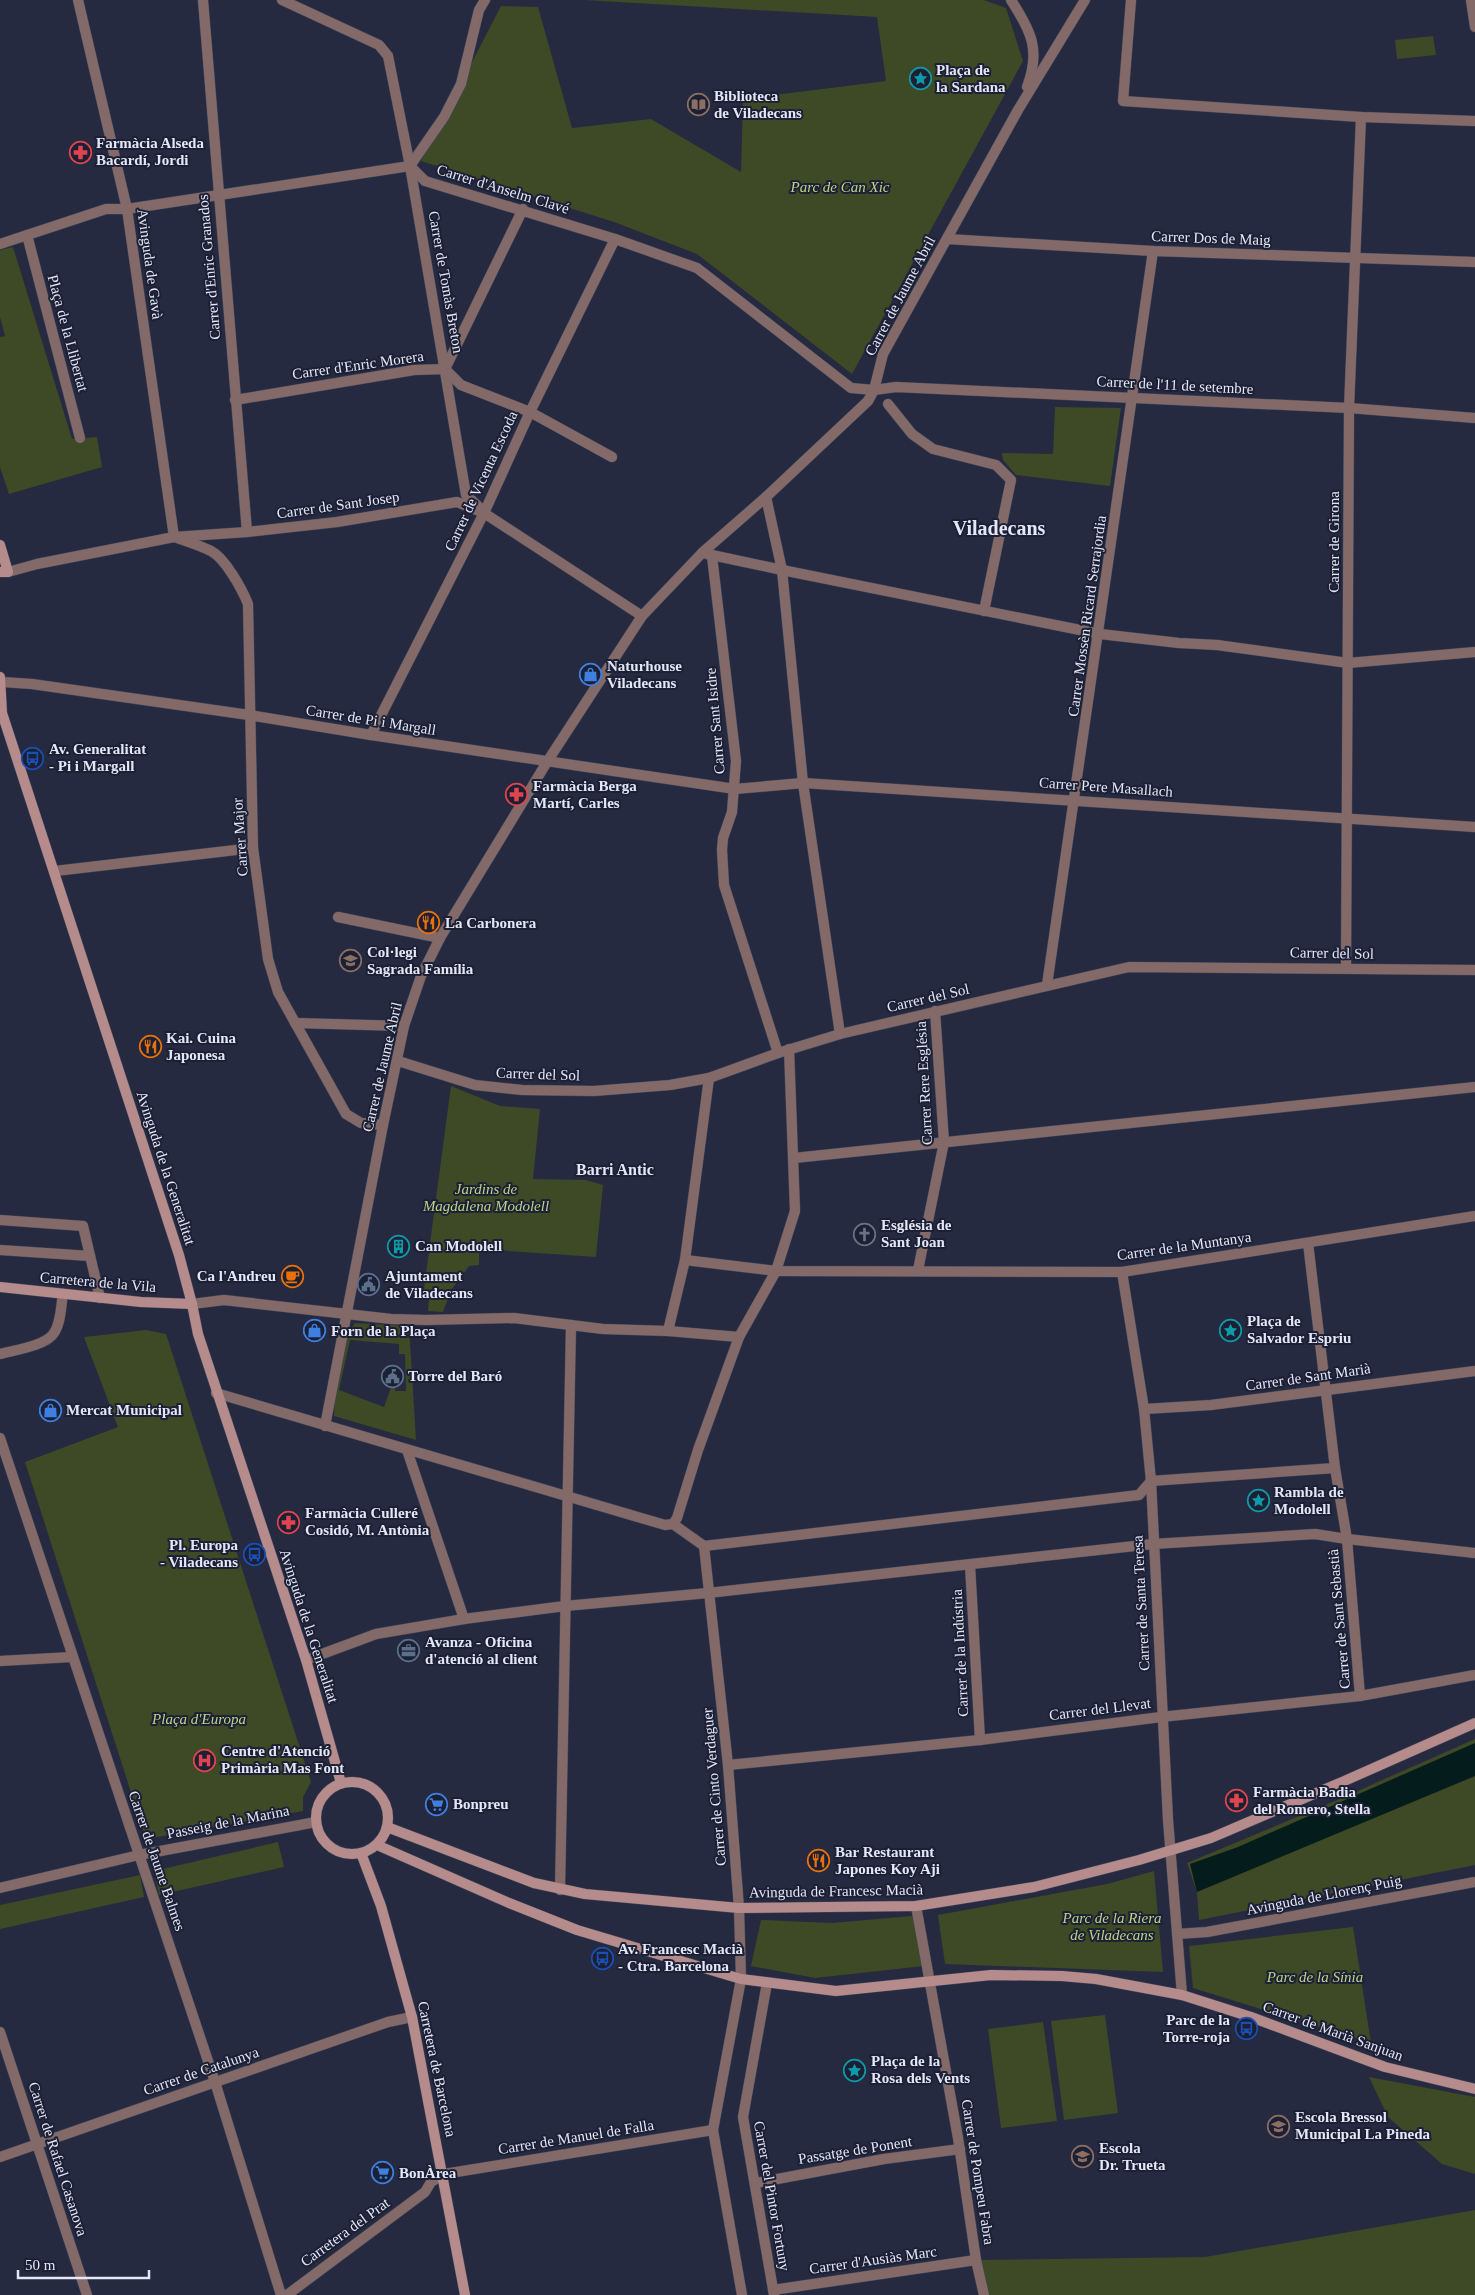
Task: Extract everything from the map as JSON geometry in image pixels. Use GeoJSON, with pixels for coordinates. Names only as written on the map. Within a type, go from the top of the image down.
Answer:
{"type":"FeatureCollection","features":[{"type":"Feature","properties":{"kind":"street","name":"Avinguda de Gavà"},"geometry":{"type":"LineString","coordinates":[[78,0],[127,209],[174,537]]}},
{"type":"Feature","properties":{"kind":"street","name":"Carrer d'Enric Granados"},"geometry":{"type":"LineString","coordinates":[[203,0],[217,195],[247,532]]}},
{"type":"Feature","properties":{"kind":"street","name":"Carrer de Tomàs Breton"},"geometry":{"type":"LineString","coordinates":[[282,0],[379,45],[385,50],[410,166],[466,495],[484,513]]}},
{"type":"Feature","properties":{"kind":"street"},"geometry":{"type":"LineString","coordinates":[[0,244],[106,209],[127,209],[410,166],[444,117],[462,84],[479,10],[484,0]]}},
{"type":"Feature","properties":{"kind":"street","name":"Carrer de Jaume Abril"},"geometry":{"type":"LineString","coordinates":[[1011,0],[1032,36],[1035,57],[1029,83],[1018,110]]}},
{"type":"Feature","properties":{"kind":"street","name":"Carrer de Jaume Abril"},"geometry":{"type":"LineString","coordinates":[[325,1426],[404,1026],[421,976],[440,938],[547,762],[642,616],[863,406],[874,390],[883,354],[1018,110],[1085,0]]}},
{"type":"Feature","properties":{"kind":"street"},"geometry":{"type":"LineString","coordinates":[[1131,0],[1123,101],[1361,117],[1475,121]]}},
{"type":"Feature","properties":{"kind":"street"},"geometry":{"type":"LineString","coordinates":[[1471,0],[1475,26]]}},
{"type":"Feature","properties":{"kind":"street","name":"Carrer de Girona"},"geometry":{"type":"LineString","coordinates":[[1346,968],[1349,408],[1361,117]]}},
{"type":"Feature","properties":{"kind":"street","name":"Carrer d'Anselm Clavé"},"geometry":{"type":"LineString","coordinates":[[410,166],[425,181],[523,209],[697,268],[851,388],[874,390]]}},
{"type":"Feature","properties":{"kind":"street"},"geometry":{"type":"LineString","coordinates":[[445,369],[523,209]]}},
{"type":"Feature","properties":{"kind":"street","name":"Plaça de la Llibertat"},"geometry":{"type":"LineString","coordinates":[[27,235],[80,438]]}},
{"type":"Feature","properties":{"kind":"street","name":"Carrer de Vicenta Escoda"},"geometry":{"type":"LineString","coordinates":[[371,735],[484,513],[530,412],[615,239]]}},
{"type":"Feature","properties":{"kind":"street","name":"Carrer Dos de Maig"},"geometry":{"type":"LineString","coordinates":[[947,239],[1153,251],[1475,262]]}},
{"type":"Feature","properties":{"kind":"street","name":"Carrer Mossèn Ricard Serrajordia"},"geometry":{"type":"LineString","coordinates":[[1047,985],[1100,634],[1153,251]]}},
{"type":"Feature","properties":{"kind":"street","name":"Carrer d'Enric Morera"},"geometry":{"type":"LineString","coordinates":[[235,400],[414,370],[445,369],[461,385],[530,412],[612,457]]}},
{"type":"Feature","properties":{"kind":"street","name":"Carrer de l'11 de setembre"},"geometry":{"type":"LineString","coordinates":[[874,390],[896,387],[1349,408],[1475,418]]}},
{"type":"Feature","properties":{"kind":"street"},"geometry":{"type":"LineString","coordinates":[[888,404],[912,434],[933,449],[996,465],[1011,480],[984,611]]}},
{"type":"Feature","properties":{"kind":"street"},"geometry":{"type":"LineString","coordinates":[[766,497],[782,570],[803,783],[840,1034]]}},
{"type":"Feature","properties":{"kind":"street","name":"Carrer de Sant Josep"},"geometry":{"type":"LineString","coordinates":[[4,572],[174,537],[247,532],[337,522],[457,502],[484,513],[642,616]]}},
{"type":"Feature","properties":{"kind":"street","name":"Carrer Major"},"geometry":{"type":"LineString","coordinates":[[174,537],[212,551],[220,558],[248,604],[253,848],[268,959],[278,992],[346,1114],[361,1123],[383,1125]]}},
{"type":"Feature","properties":{"kind":"street"},"geometry":{"type":"LineString","coordinates":[[0,545],[4,572]]}},
{"type":"Feature","properties":{"kind":"street"},"geometry":{"type":"LineString","coordinates":[[708,554],[1100,634],[1179,643],[1217,645],[1348,663],[1475,652]]}},
{"type":"Feature","properties":{"kind":"street","name":"Carrer Sant Isidre"},"geometry":{"type":"LineString","coordinates":[[708,554],[736,761],[732,812],[723,838],[724,885],[778,1053]]}},
{"type":"Feature","properties":{"kind":"street","name":"Carrer de Pi i Margall"},"geometry":{"type":"LineString","coordinates":[[1,680],[250,715],[547,762],[735,789]]}},
{"type":"Feature","properties":{"kind":"street","name":"Avinguda de la Generalitat"},"geometry":{"type":"LineString","coordinates":[[1,680],[2,713],[179,1256],[198,1334],[216,1393],[306,1660],[341,1783]]}},
{"type":"Feature","properties":{"kind":"street","name":"Carrer Pere Masallach"},"geometry":{"type":"LineString","coordinates":[[735,789],[803,783],[1475,827]]}},
{"type":"Feature","properties":{"kind":"street"},"geometry":{"type":"LineString","coordinates":[[55,871],[253,848]]}},
{"type":"Feature","properties":{"kind":"street"},"geometry":{"type":"LineString","coordinates":[[338,917],[440,938]]}},
{"type":"Feature","properties":{"kind":"street","name":"Carrer del Sol"},"geometry":{"type":"LineString","coordinates":[[398,1061],[475,1086],[522,1090],[594,1091],[670,1085],[709,1078],[789,1049],[840,1034],[1129,967],[1475,970]]}},
{"type":"Feature","properties":{"kind":"street","name":"Carrer Rere Església"},"geometry":{"type":"LineString","coordinates":[[918,1270],[944,1142],[935,1011]]}},
{"type":"Feature","properties":{"kind":"street"},"geometry":{"type":"LineString","coordinates":[[296,1024],[404,1026]]}},
{"type":"Feature","properties":{"kind":"street"},"geometry":{"type":"LineString","coordinates":[[673,1524],[677,1518],[698,1450],[739,1337],[776,1271],[795,1211],[789,1049]]}},
{"type":"Feature","properties":{"kind":"street"},"geometry":{"type":"LineString","coordinates":[[668,1331],[685,1260],[709,1078]]}},
{"type":"Feature","properties":{"kind":"street"},"geometry":{"type":"LineString","coordinates":[[794,1158],[1475,1087]]}},
{"type":"Feature","properties":{"kind":"street","name":"Carrer de la Muntanya"},"geometry":{"type":"LineString","coordinates":[[685,1260],[776,1271],[1122,1272],[1475,1216]]}},
{"type":"Feature","properties":{"kind":"street"},"geometry":{"type":"LineString","coordinates":[[0,1220],[83,1226],[100,1298]]}},
{"type":"Feature","properties":{"kind":"street"},"geometry":{"type":"LineString","coordinates":[[1308,1243],[1335,1468],[1347,1539]]}},
{"type":"Feature","properties":{"kind":"street","name":"Carretera de la Vila"},"geometry":{"type":"LineString","coordinates":[[0,1250],[90,1256]]}},
{"type":"Feature","properties":{"kind":"street","name":"Carrer de Santa Teresa"},"geometry":{"type":"LineString","coordinates":[[1122,1272],[1144,1409],[1151,1481],[1161,1717],[1182,1995]]}},
{"type":"Feature","properties":{"kind":"street","name":"Carretera de la Vila"},"geometry":{"type":"LineString","coordinates":[[0,1288],[100,1298],[192,1304]]}},
{"type":"Feature","properties":{"kind":"street"},"geometry":{"type":"LineString","coordinates":[[0,1354],[32,1346],[48,1339],[55,1332],[63,1294]]}},
{"type":"Feature","properties":{"kind":"street"},"geometry":{"type":"LineString","coordinates":[[192,1304],[224,1300],[426,1320],[514,1318],[603,1329],[668,1331],[739,1337]]}},
{"type":"Feature","properties":{"kind":"street"},"geometry":{"type":"LineString","coordinates":[[560,1890],[571,1325]]}},
{"type":"Feature","properties":{"kind":"street","name":"Carrer de Sant Marià"},"geometry":{"type":"LineString","coordinates":[[1144,1409],[1211,1405],[1475,1371]]}},
{"type":"Feature","properties":{"kind":"street"},"geometry":{"type":"LineString","coordinates":[[216,1393],[569,1498],[665,1525],[673,1524],[704,1546],[1139,1495],[1151,1481],[1335,1468]]}},
{"type":"Feature","properties":{"kind":"street","name":"Carrer de Jaume Balmes"},"geometry":{"type":"LineString","coordinates":[[0,1438],[215,2082],[281,2295]]}},
{"type":"Feature","properties":{"kind":"street"},"geometry":{"type":"LineString","coordinates":[[407,1450],[464,1619]]}},
{"type":"Feature","properties":{"kind":"street"},"geometry":{"type":"LineString","coordinates":[[306,1660],[376,1634],[464,1619],[565,1606],[708,1593],[1153,1544],[1315,1534],[1475,1553]]}},
{"type":"Feature","properties":{"kind":"street","name":"Carrer de Sant Sebastià"},"geometry":{"type":"LineString","coordinates":[[1347,1539],[1360,1696]]}},
{"type":"Feature","properties":{"kind":"street","name":"Carrer de Cinto Verdaguer"},"geometry":{"type":"LineString","coordinates":[[704,1546],[728,1766],[739,1908],[741,1979]]}},
{"type":"Feature","properties":{"kind":"street","name":"Carrer de la Indústria"},"geometry":{"type":"LineString","coordinates":[[970,1565],[980,1740]]}},
{"type":"Feature","properties":{"kind":"street"},"geometry":{"type":"LineString","coordinates":[[0,1661],[72,1657]]}},
{"type":"Feature","properties":{"kind":"street","name":"Carrer del Llevat"},"geometry":{"type":"LineString","coordinates":[[728,1766],[980,1740],[1161,1717],[1360,1696],[1475,1676]]}},
{"type":"Feature","properties":{"kind":"street","name":"Avinguda de Francesc Macià"},"geometry":{"type":"LineString","coordinates":[[388,1827],[499,1871],[560,1890],[585,1894],[739,1908],[916,1906],[1034,1887],[1170,1851],[1222,1834],[1475,1723]]}},
{"type":"Feature","properties":{"kind":"street"},"geometry":{"type":"LineString","coordinates":[[360,1782],[378,1791],[387,1808],[388,1827],[377,1845],[362,1853],[349,1854],[331,1848],[322,1839],[316,1822],[317,1809],[322,1798],[330,1789],[341,1783],[360,1782]]}},
{"type":"Feature","properties":{"kind":"street","name":"Passeig de la Marina"},"geometry":{"type":"LineString","coordinates":[[0,1888],[139,1855],[316,1822]]}},
{"type":"Feature","properties":{"kind":"street"},"geometry":{"type":"LineString","coordinates":[[377,1845],[576,1930],[741,1979],[767,1984],[836,1991],[991,1975],[1062,1976],[1140,1986],[1182,1995]]}},
{"type":"Feature","properties":{"kind":"street","name":"Carretera de Barcelona"},"geometry":{"type":"LineString","coordinates":[[362,1853],[381,1906],[412,2017],[444,2174],[465,2295]]}},
{"type":"Feature","properties":{"kind":"street","name":"Avinguda de Llorenç Puig"},"geometry":{"type":"LineString","coordinates":[[1177,1934],[1208,1932],[1475,1882]]}},
{"type":"Feature","properties":{"kind":"street","name":"Carrer de Pompeu Fabra"},"geometry":{"type":"LineString","coordinates":[[916,1906],[919,1932],[930,1982],[960,2149],[976,2260],[984,2295]]}},
{"type":"Feature","properties":{"kind":"street"},"geometry":{"type":"LineString","coordinates":[[741,1979],[713,2130],[742,2295]]}},
{"type":"Feature","properties":{"kind":"street","name":"Carrer del Pintor Fortuny"},"geometry":{"type":"LineString","coordinates":[[767,1984],[743,2117],[774,2292]]}},
{"type":"Feature","properties":{"kind":"street","name":"Carrer de Marià Sanjuan"},"geometry":{"type":"LineString","coordinates":[[1182,1995],[1251,2017],[1385,2067],[1475,2089]]}},
{"type":"Feature","properties":{"kind":"street","name":"Carrer de Catalunya"},"geometry":{"type":"LineString","coordinates":[[0,2156],[388,2022],[412,2017]]}},
{"type":"Feature","properties":{"kind":"street","name":"Carrer de Rafael Casanova"},"geometry":{"type":"LineString","coordinates":[[0,2032],[87,2295]]}},
{"type":"Feature","properties":{"kind":"street","name":"Carrer de Manuel de Falla"},"geometry":{"type":"LineString","coordinates":[[444,2174],[713,2130]]}},
{"type":"Feature","properties":{"kind":"street","name":"Passatge de Ponent"},"geometry":{"type":"LineString","coordinates":[[756,2183],[884,2159],[960,2149]]}},
{"type":"Feature","properties":{"kind":"street","name":"Carretera del Prat"},"geometry":{"type":"LineString","coordinates":[[287,2295],[424,2192],[431,2182],[444,2174]]}},
{"type":"Feature","properties":{"kind":"street","name":"Carrer d'Ausiàs Marc"},"geometry":{"type":"LineString","coordinates":[[774,2292],[976,2260]]}},
{"type":"Feature","properties":{"kind":"green space","name":"Parc de Can Xic"},"geometry":{"type":"Polygon","coordinates":[[[584,0],[984,0],[1006,8],[1023,61],[852,374],[697,254],[614,222],[421,161],[501,6],[538,7],[572,128],[651,119],[741,172],[743,99],[886,81],[877,17],[584,0]]]}},
{"type":"Feature","properties":{"kind":"green space"},"geometry":{"type":"Polygon","coordinates":[[[1433,36],[1436,55],[1397,59],[1395,40],[1433,36]]]}},
{"type":"Feature","properties":{"kind":"green space"},"geometry":{"type":"Polygon","coordinates":[[[13,247],[72,439],[97,437],[102,467],[9,494],[0,467],[0,337],[5,336],[0,317],[0,250],[13,247]]]}},
{"type":"Feature","properties":{"kind":"green space"},"geometry":{"type":"Polygon","coordinates":[[[1055,407],[1121,408],[1110,486],[1016,475],[1003,460],[1002,453],[1053,454],[1055,407]]]}},
{"type":"Feature","properties":{"kind":"green space","name":"Jardins de Magdalena Modolell"},"geometry":{"type":"Polygon","coordinates":[[[451,1086],[500,1106],[540,1109],[533,1179],[586,1180],[603,1185],[596,1257],[479,1249],[479,1265],[469,1266],[451,1290],[443,1312],[428,1311],[429,1297],[423,1296],[451,1086]]]}},
{"type":"Feature","properties":{"kind":"green space"},"geometry":{"type":"Polygon","coordinates":[[[355,1323],[409,1326],[416,1440],[334,1416],[339,1367],[345,1342],[355,1323]],[[350,1340],[339,1390],[384,1407],[393,1382],[395,1382],[395,1391],[406,1391],[405,1354],[399,1354],[399,1344],[350,1340]]]}},
{"type":"Feature","properties":{"kind":"green space","name":"Plaça d'Europa"},"geometry":{"type":"Polygon","coordinates":[[[146,1330],[166,1334],[311,1782],[303,1797],[303,1811],[146,1839],[25,1462],[118,1427],[84,1337],[146,1330]]]}},
{"type":"Feature","properties":{"kind":"green space"},"geometry":{"type":"Polygon","coordinates":[[[1475,1739],[1475,1865],[1199,1920],[1197,1892],[1187,1863],[1335,1801],[1475,1739]]]}},
{"type":"Feature","properties":{"kind":"green space"},"geometry":{"type":"Polygon","coordinates":[[[278,1842],[284,1867],[159,1895],[154,1871],[278,1842]]]}},
{"type":"Feature","properties":{"kind":"green space","name":"Parc de la Riera de Viladecans"},"geometry":{"type":"Polygon","coordinates":[[[1154,1871],[1163,1972],[945,1964],[938,1915],[1107,1884],[1154,1871]]]}},
{"type":"Feature","properties":{"kind":"green space"},"geometry":{"type":"Polygon","coordinates":[[[140,1875],[144,1897],[0,1929],[0,1905],[140,1875]]]}},
{"type":"Feature","properties":{"kind":"green space"},"geometry":{"type":"Polygon","coordinates":[[[923,1915],[924,1966],[815,1978],[751,1966],[761,1920],[832,1923],[923,1915]]]}},
{"type":"Feature","properties":{"kind":"green space","name":"Parc de la Sínia"},"geometry":{"type":"Polygon","coordinates":[[[1353,1927],[1371,2043],[1193,1988],[1189,1946],[1353,1927]]]}},
{"type":"Feature","properties":{"kind":"green space"},"geometry":{"type":"Polygon","coordinates":[[[1105,2015],[1118,2113],[1064,2120],[1051,2021],[1105,2015]]]}},
{"type":"Feature","properties":{"kind":"green space"},"geometry":{"type":"Polygon","coordinates":[[[1043,2022],[1057,2121],[1001,2128],[988,2029],[1043,2022]]]}},
{"type":"Feature","properties":{"kind":"green space"},"geometry":{"type":"Polygon","coordinates":[[[1369,2077],[1475,2097],[1475,2174],[1442,2164],[1388,2117],[1369,2077]]]}},
{"type":"Feature","properties":{"kind":"green space"},"geometry":{"type":"Polygon","coordinates":[[[1475,2210],[1475,2295],[983,2295],[976,2260],[1205,2257],[1475,2210]]]}},
{"type":"Feature","properties":{"kind":"shaded area"},"geometry":{"type":"Polygon","coordinates":[[[1475,1743],[1475,1776],[1197,1892],[1190,1864],[1238,1847],[1475,1743]]]}},
{"type":"Feature","properties":{"kind":"place","name":"Plaça de la Sardana"},"geometry":{"type":"Point","coordinates":[920,79]}},
{"type":"Feature","properties":{"kind":"place","name":"Biblioteca de Viladecans"},"geometry":{"type":"Point","coordinates":[698,105]}},
{"type":"Feature","properties":{"kind":"place","name":"Farmàcia Alseda Bacardí, Jordi"},"geometry":{"type":"Point","coordinates":[80,152]}},
{"type":"Feature","properties":{"kind":"place","name":"Naturhouse Viladecans"},"geometry":{"type":"Point","coordinates":[591,675]}},
{"type":"Feature","properties":{"kind":"place","name":"Av. Generalitat - Pi i Margall"},"geometry":{"type":"Point","coordinates":[33,758]}},
{"type":"Feature","properties":{"kind":"place","name":"Farmàcia Berga Martí, Carles"},"geometry":{"type":"Point","coordinates":[517,795]}},
{"type":"Feature","properties":{"kind":"place","name":"La Carbonera"},"geometry":{"type":"Point","coordinates":[429,923]}},
{"type":"Feature","properties":{"kind":"place","name":"Col·legi Sagrada Família"},"geometry":{"type":"Point","coordinates":[351,961]}},
{"type":"Feature","properties":{"kind":"place","name":"Kai. Cuina Japonesa"},"geometry":{"type":"Point","coordinates":[150,1047]}},
{"type":"Feature","properties":{"kind":"place","name":"Església de Sant Joan"},"geometry":{"type":"Point","coordinates":[865,1234]}},
{"type":"Feature","properties":{"kind":"place","name":"Can Modolell"},"geometry":{"type":"Point","coordinates":[399,1246]}},
{"type":"Feature","properties":{"kind":"place","name":"Ca l'Andreu"},"geometry":{"type":"Point","coordinates":[292,1276]}},
{"type":"Feature","properties":{"kind":"place","name":"Ajuntament de Viladecans"},"geometry":{"type":"Point","coordinates":[369,1285]}},
{"type":"Feature","properties":{"kind":"place","name":"Plaça de Salvador Espriu"},"geometry":{"type":"Point","coordinates":[1231,1330]}},
{"type":"Feature","properties":{"kind":"place","name":"Forn de la Plaça"},"geometry":{"type":"Point","coordinates":[315,1331]}},
{"type":"Feature","properties":{"kind":"place","name":"Torre del Baró"},"geometry":{"type":"Point","coordinates":[392,1376]}},
{"type":"Feature","properties":{"kind":"place","name":"Mercat Municipal"},"geometry":{"type":"Point","coordinates":[50,1410]}},
{"type":"Feature","properties":{"kind":"place","name":"Rambla de Modolell"},"geometry":{"type":"Point","coordinates":[1258,1501]}},
{"type":"Feature","properties":{"kind":"place","name":"Farmàcia Culleré Cosidó, M. Antònia"},"geometry":{"type":"Point","coordinates":[289,1522]}},
{"type":"Feature","properties":{"kind":"place","name":"Pl. Europa - Viladecans"},"geometry":{"type":"Point","coordinates":[254,1554]}},
{"type":"Feature","properties":{"kind":"place","name":"Avanza - Oficina d'atenció al client"},"geometry":{"type":"Point","coordinates":[409,1651]}},
{"type":"Feature","properties":{"kind":"place","name":"Centre d'Atenció Primària Mas Font"},"geometry":{"type":"Point","coordinates":[205,1760]}},
{"type":"Feature","properties":{"kind":"place","name":"Farmàcia Badia del Romero, Stella"},"geometry":{"type":"Point","coordinates":[1237,1801]}},
{"type":"Feature","properties":{"kind":"place","name":"Bonpreu"},"geometry":{"type":"Point","coordinates":[437,1804]}},
{"type":"Feature","properties":{"kind":"place","name":"Bar Restaurant Japones Koy Aji"},"geometry":{"type":"Point","coordinates":[819,1861]}},
{"type":"Feature","properties":{"kind":"place","name":"Av. Francesc Macià - Ctra. Barcelona"},"geometry":{"type":"Point","coordinates":[602,1958]}},
{"type":"Feature","properties":{"kind":"place","name":"Parc de la Torre-roja"},"geometry":{"type":"Point","coordinates":[1246,2029]}},
{"type":"Feature","properties":{"kind":"place","name":"Plaça de la Rosa dels Vents"},"geometry":{"type":"Point","coordinates":[855,2070]}},
{"type":"Feature","properties":{"kind":"place","name":"Escola Bressol Municipal La Pineda"},"geometry":{"type":"Point","coordinates":[1279,2126]}},
{"type":"Feature","properties":{"kind":"place","name":"Escola Dr. Trueta"},"geometry":{"type":"Point","coordinates":[1083,2157]}},
{"type":"Feature","properties":{"kind":"place","name":"BonÀrea"},"geometry":{"type":"Point","coordinates":[383,2173]}},
{"type":"Feature","properties":{"kind":"district","name":"Viladecans"},"geometry":{"type":"Point","coordinates":[999,528]}},
{"type":"Feature","properties":{"kind":"district","name":"Barri Antic"},"geometry":{"type":"Point","coordinates":[615,1169]}}]}
